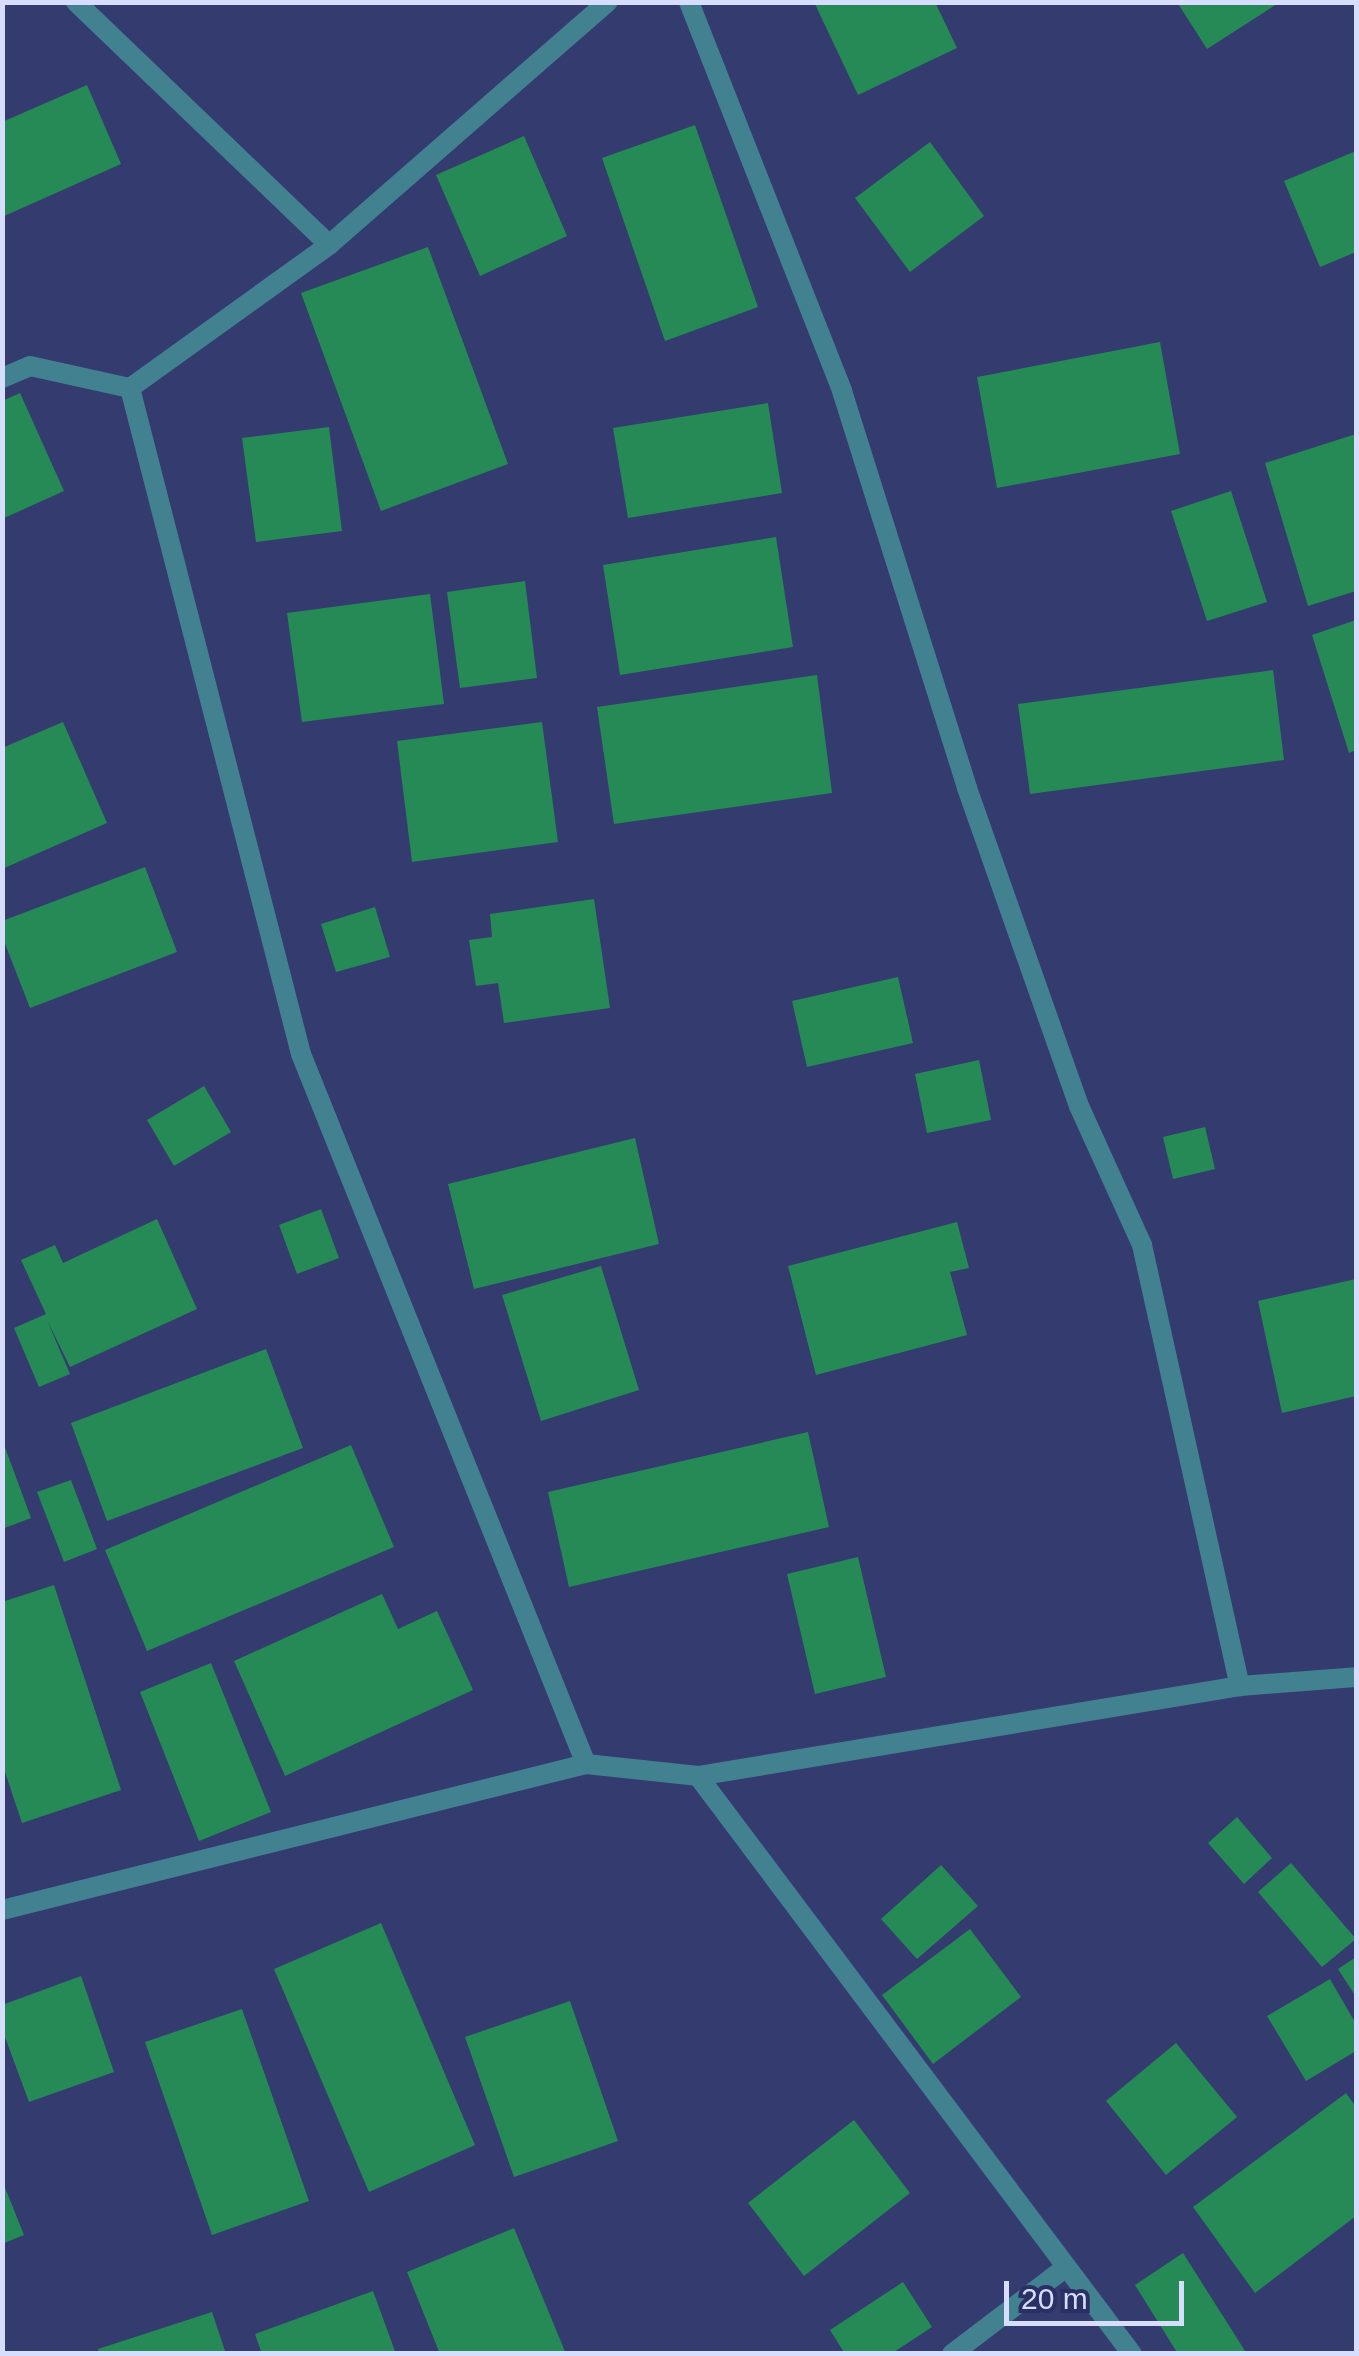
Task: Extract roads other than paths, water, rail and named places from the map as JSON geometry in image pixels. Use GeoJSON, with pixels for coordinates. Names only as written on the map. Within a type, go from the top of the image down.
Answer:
{"type":"FeatureCollection","features":[{"type":"Feature","properties":{"kind":"street"},"geometry":{"type":"LineString","coordinates":[[76,2],[329,245]]}},
{"type":"Feature","properties":{"kind":"street"},"geometry":{"type":"LineString","coordinates":[[2,378],[30,366],[130,388],[329,245],[608,2]]}},
{"type":"Feature","properties":{"kind":"street"},"geometry":{"type":"LineString","coordinates":[[689,2],[842,390],[967,788],[1079,1106],[1142,1245],[1240,1686]]}},
{"type":"Feature","properties":{"kind":"street"},"geometry":{"type":"LineString","coordinates":[[130,388],[301,1054],[586,1764]]}},
{"type":"Feature","properties":{"kind":"street"},"geometry":{"type":"LineString","coordinates":[[2,1910],[586,1764],[698,1776],[1240,1686],[1356,1678]]}},
{"type":"Feature","properties":{"kind":"street"},"geometry":{"type":"LineString","coordinates":[[698,1776],[1132,2354]]}},
{"type":"Feature","properties":{"kind":"street"},"geometry":{"type":"LineString","coordinates":[[952,2354],[1065,2268]]}}]}
